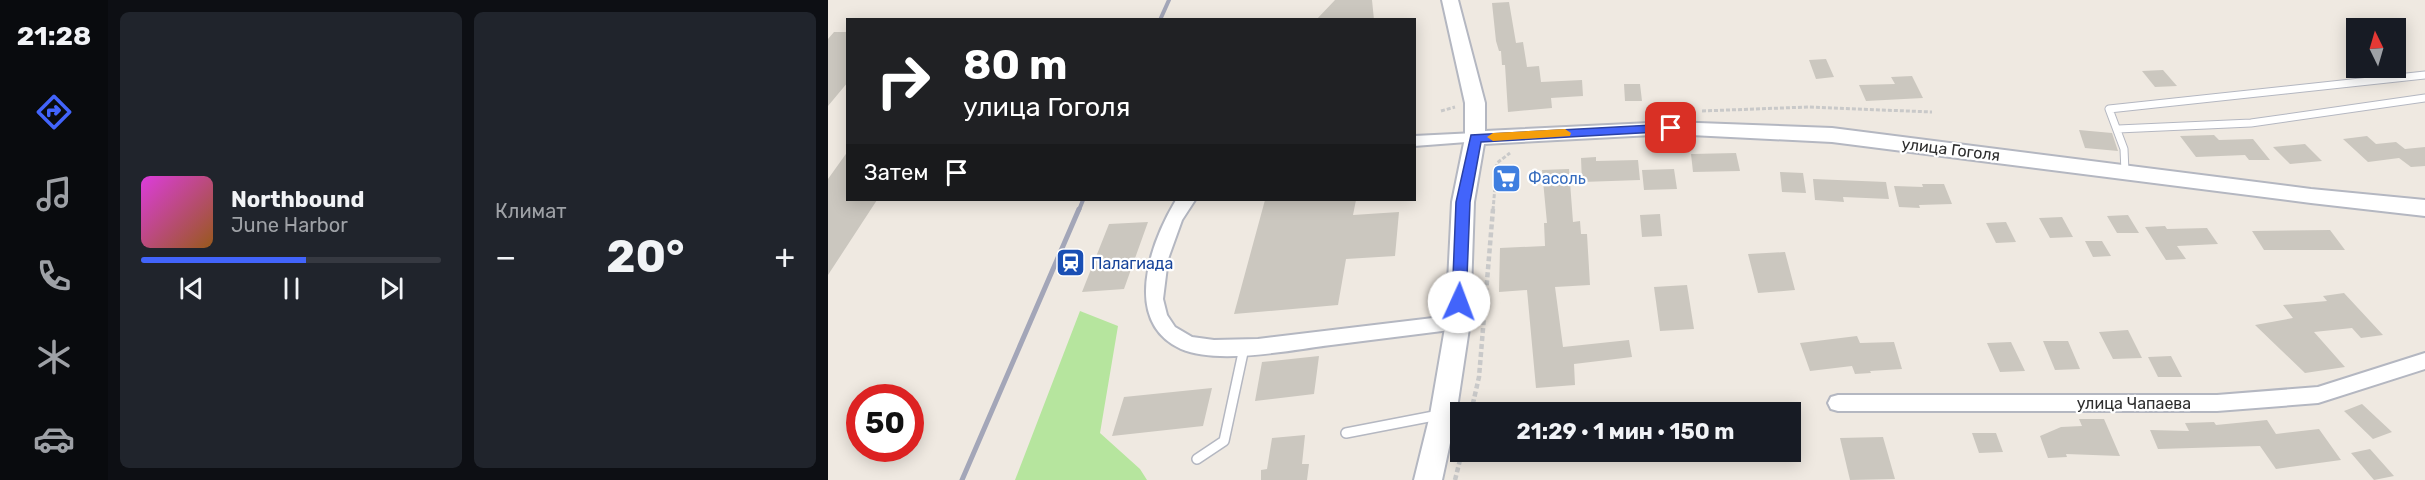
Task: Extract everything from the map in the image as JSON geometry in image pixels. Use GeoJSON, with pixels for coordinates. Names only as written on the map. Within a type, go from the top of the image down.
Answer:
{"type":"FeatureCollection","features":[{"type":"Feature","properties":{"kind":"main road"},"geometry":{"type":"LineString","coordinates":[[1428,480],[1443,415],[1458,322],[1463,202],[1475,138],[1475,103],[1450,0]]}},
{"type":"Feature","properties":{"kind":"main road","name":"улица Гоголя"},"geometry":{"type":"LineString","coordinates":[[1475,138],[1671,128],[1772,131],[1904,143],[2311,196],[2425,208]]}},
{"type":"Feature","properties":{"kind":"street"},"geometry":{"type":"LineString","coordinates":[[1416,141],[1475,138]]}},
{"type":"Feature","properties":{"kind":"street"},"geometry":{"type":"LineString","coordinates":[[1186,201],[1182,204],[1163,243],[1154,276],[1154,304],[1165,329],[1188,344],[1244,348],[1458,322]]}},
{"type":"Feature","properties":{"kind":"street","name":"улица Чапаева"},"geometry":{"type":"LineString","coordinates":[[1838,403],[2217,403],[2318,395],[2425,361]]}},
{"type":"Feature","properties":{"kind":"lane"},"geometry":{"type":"LineString","coordinates":[[2125,172],[2124,149],[2109,109],[2425,75]]}},
{"type":"Feature","properties":{"kind":"lane"},"geometry":{"type":"LineString","coordinates":[[2118,129],[2251,123],[2425,98]]}},
{"type":"Feature","properties":{"kind":"lane"},"geometry":{"type":"LineString","coordinates":[[1197,459],[1224,441],[1244,348]]}},
{"type":"Feature","properties":{"kind":"lane"},"geometry":{"type":"LineString","coordinates":[[1346,433],[1443,415]]}},
{"type":"Feature","properties":{"kind":"path"},"geometry":{"type":"LineString","coordinates":[[1441,111],[1475,103]]}},
{"type":"Feature","properties":{"kind":"path"},"geometry":{"type":"LineString","coordinates":[[1695,112],[1808,108],[1932,112]]}},
{"type":"Feature","properties":{"kind":"path"},"geometry":{"type":"LineString","coordinates":[[1473,402],[1479,377],[1497,163],[1512,151]]}},
{"type":"Feature","properties":{"kind":"path"},"geometry":{"type":"LineString","coordinates":[[1455,480],[1460,462]]}},
{"type":"Feature","properties":{"kind":"green space"},"geometry":{"type":"Polygon","coordinates":[[[1080,311],[1118,326],[1100,433],[1140,469],[1147,480],[1015,480],[1080,311]]]}},
{"type":"Feature","properties":{"kind":"building"},"geometry":{"type":"Polygon","coordinates":[[[1335,0],[1372,0],[1374,18],[1318,18],[1335,0]]]}},
{"type":"Feature","properties":{"kind":"building"},"geometry":{"type":"Polygon","coordinates":[[[1509,2],[1516,43],[1523,42],[1527,67],[1539,66],[1541,82],[1582,80],[1583,96],[1551,98],[1552,108],[1508,112],[1505,65],[1502,65],[1501,51],[1496,41],[1492,3],[1509,2]]]}},
{"type":"Feature","properties":{"kind":"building"},"geometry":{"type":"Polygon","coordinates":[[[834,32],[846,32],[846,84],[828,106],[828,39],[834,32]]]}},
{"type":"Feature","properties":{"kind":"building"},"geometry":{"type":"Polygon","coordinates":[[[1826,59],[1834,77],[1816,79],[1809,60],[1826,59]]]}},
{"type":"Feature","properties":{"kind":"building"},"geometry":{"type":"Polygon","coordinates":[[[2163,70],[2177,86],[2155,87],[2142,71],[2163,70]]]}},
{"type":"Feature","properties":{"kind":"building"},"geometry":{"type":"Polygon","coordinates":[[[1912,76],[1923,98],[1866,101],[1859,85],[1895,84],[1891,77],[1912,76]]]}},
{"type":"Feature","properties":{"kind":"building"},"geometry":{"type":"Polygon","coordinates":[[[1624,84],[1640,84],[1642,101],[1625,101],[1624,84]]]}},
{"type":"Feature","properties":{"kind":"building"},"geometry":{"type":"Polygon","coordinates":[[[2079,130],[2112,133],[2118,151],[2085,148],[2079,130]]]}},
{"type":"Feature","properties":{"kind":"building"},"geometry":{"type":"Polygon","coordinates":[[[2214,135],[2219,140],[2253,139],[2270,160],[2249,160],[2245,155],[2196,157],[2180,136],[2214,135]]]}},
{"type":"Feature","properties":{"kind":"building"},"geometry":{"type":"Polygon","coordinates":[[[2367,136],[2376,144],[2396,142],[2405,149],[2425,147],[2425,166],[2411,167],[2399,158],[2368,162],[2343,139],[2367,136]]]}},
{"type":"Feature","properties":{"kind":"building"},"geometry":{"type":"Polygon","coordinates":[[[2305,144],[2322,161],[2290,164],[2273,147],[2305,144]]]}},
{"type":"Feature","properties":{"kind":"building"},"geometry":{"type":"Polygon","coordinates":[[[1736,153],[1740,171],[1693,172],[1691,154],[1736,153]]]}},
{"type":"Feature","properties":{"kind":"building"},"geometry":{"type":"Polygon","coordinates":[[[846,154],[846,201],[876,201],[828,275],[828,179],[846,154]]]}},
{"type":"Feature","properties":{"kind":"building"},"geometry":{"type":"Polygon","coordinates":[[[1596,157],[1596,161],[1638,160],[1640,180],[1582,182],[1581,158],[1596,157]]]}},
{"type":"Feature","properties":{"kind":"building"},"geometry":{"type":"Polygon","coordinates":[[[1569,169],[1573,222],[1580,221],[1581,234],[1587,234],[1590,285],[1555,287],[1563,347],[1629,340],[1632,357],[1574,364],[1575,385],[1536,388],[1527,290],[1499,292],[1500,248],[1545,246],[1544,223],[1547,223],[1542,170],[1569,169]]]}},
{"type":"Feature","properties":{"kind":"building"},"geometry":{"type":"Polygon","coordinates":[[[1674,169],[1677,189],[1644,190],[1642,170],[1674,169]]]}},
{"type":"Feature","properties":{"kind":"building"},"geometry":{"type":"Polygon","coordinates":[[[1780,172],[1803,173],[1806,193],[1782,192],[1780,172]]]}},
{"type":"Feature","properties":{"kind":"building"},"geometry":{"type":"Polygon","coordinates":[[[1813,179],[1886,182],[1889,199],[1843,197],[1844,202],[1815,200],[1813,179]]]}},
{"type":"Feature","properties":{"kind":"building"},"geometry":{"type":"Polygon","coordinates":[[[1922,184],[1944,184],[1952,204],[1919,205],[1920,208],[1899,207],[1894,186],[1923,187],[1922,184]]]}},
{"type":"Feature","properties":{"kind":"building"},"geometry":{"type":"Polygon","coordinates":[[[1265,201],[1356,201],[1353,215],[1399,212],[1395,256],[1346,259],[1338,305],[1234,314],[1265,201]]]}},
{"type":"Feature","properties":{"kind":"building"},"geometry":{"type":"Polygon","coordinates":[[[1660,214],[1662,236],[1642,237],[1640,215],[1660,214]]]}},
{"type":"Feature","properties":{"kind":"building"},"geometry":{"type":"Polygon","coordinates":[[[2128,215],[2139,233],[2117,233],[2107,216],[2128,215]]]}},
{"type":"Feature","properties":{"kind":"building"},"geometry":{"type":"Polygon","coordinates":[[[2062,217],[2073,237],[2050,238],[2039,218],[2062,217]]]}},
{"type":"Feature","properties":{"kind":"building","name":"Палагиада"},"geometry":{"type":"Polygon","coordinates":[[[1148,222],[1124,289],[1082,292],[1109,224],[1148,222]]]}},
{"type":"Feature","properties":{"kind":"building"},"geometry":{"type":"Polygon","coordinates":[[[2006,222],[2016,242],[1996,243],[1986,223],[2006,222]]]}},
{"type":"Feature","properties":{"kind":"building"},"geometry":{"type":"Polygon","coordinates":[[[2165,226],[2167,229],[2207,228],[2218,244],[2177,246],[2186,259],[2166,260],[2145,227],[2165,226]]]}},
{"type":"Feature","properties":{"kind":"building"},"geometry":{"type":"Polygon","coordinates":[[[2330,230],[2345,250],[2264,250],[2252,231],[2330,230]]]}},
{"type":"Feature","properties":{"kind":"building"},"geometry":{"type":"Polygon","coordinates":[[[2085,241],[2102,241],[2111,256],[2093,257],[2085,241]]]}},
{"type":"Feature","properties":{"kind":"building"},"geometry":{"type":"Polygon","coordinates":[[[1785,252],[1795,290],[1758,293],[1748,254],[1785,252]]]}},
{"type":"Feature","properties":{"kind":"building"},"geometry":{"type":"Polygon","coordinates":[[[1687,285],[1694,329],[1660,331],[1654,287],[1687,285]]]}},
{"type":"Feature","properties":{"kind":"building"},"geometry":{"type":"Polygon","coordinates":[[[2344,293],[2383,335],[2361,338],[2352,328],[2314,332],[2345,367],[2305,373],[2255,325],[2293,318],[2283,305],[2327,301],[2323,296],[2344,293]]]}},
{"type":"Feature","properties":{"kind":"building"},"geometry":{"type":"Polygon","coordinates":[[[2128,330],[2142,358],[2113,359],[2099,332],[2128,330]]]}},
{"type":"Feature","properties":{"kind":"building"},"geometry":{"type":"Polygon","coordinates":[[[1857,336],[1860,343],[1894,342],[1902,369],[1855,374],[1852,366],[1810,371],[1800,343],[1857,336]]]}},
{"type":"Feature","properties":{"kind":"building"},"geometry":{"type":"Polygon","coordinates":[[[2043,341],[2068,341],[2080,369],[2055,370],[2043,341]]]}},
{"type":"Feature","properties":{"kind":"building"},"geometry":{"type":"Polygon","coordinates":[[[2011,342],[2025,371],[2000,372],[1987,343],[2011,342]]]}},
{"type":"Feature","properties":{"kind":"building"},"geometry":{"type":"Polygon","coordinates":[[[1319,356],[1314,394],[1255,401],[1262,362],[1319,356]]]}},
{"type":"Feature","properties":{"kind":"building"},"geometry":{"type":"Polygon","coordinates":[[[2171,356],[2182,377],[2158,377],[2148,357],[2171,356]]]}},
{"type":"Feature","properties":{"kind":"building"},"geometry":{"type":"Polygon","coordinates":[[[1212,388],[1203,426],[1112,436],[1124,397],[1212,388]]]}},
{"type":"Feature","properties":{"kind":"building"},"geometry":{"type":"Polygon","coordinates":[[[2362,404],[2392,432],[2373,439],[2344,411],[2362,404]]]}},
{"type":"Feature","properties":{"kind":"building"},"geometry":{"type":"Polygon","coordinates":[[[2079,419],[2104,419],[2120,456],[2066,454],[2067,457],[2048,458],[2040,436],[2061,427],[2082,426],[2079,419]]]}},
{"type":"Feature","properties":{"kind":"building"},"geometry":{"type":"Polygon","coordinates":[[[2267,420],[2276,434],[2319,429],[2341,460],[2276,469],[2260,446],[2158,449],[2150,430],[2189,431],[2185,423],[2214,422],[2216,425],[2267,420]]]}},
{"type":"Feature","properties":{"kind":"building"},"geometry":{"type":"Polygon","coordinates":[[[1972,433],[1996,433],[2003,452],[1979,453],[1972,433]]]}},
{"type":"Feature","properties":{"kind":"building"},"geometry":{"type":"Polygon","coordinates":[[[1305,435],[1302,464],[1309,464],[1307,480],[1261,480],[1261,470],[1267,469],[1272,438],[1305,435]]]}},
{"type":"Feature","properties":{"kind":"building"},"geometry":{"type":"Polygon","coordinates":[[[1883,437],[1895,479],[1850,480],[1840,438],[1883,437]]]}},
{"type":"Feature","properties":{"kind":"building"},"geometry":{"type":"Polygon","coordinates":[[[2370,449],[2394,476],[2374,480],[2351,453],[2370,449]]]}},
{"type":"Feature","properties":{"kind":"railway"},"geometry":{"type":"LineString","coordinates":[[1161,18],[1169,0]]}},
{"type":"Feature","properties":{"kind":"railway"},"geometry":{"type":"LineString","coordinates":[[1079,210],[1083,201]]}},
{"type":"Feature","properties":{"kind":"railway"},"geometry":{"type":"LineString","coordinates":[[962,480],[1079,209]]}},
{"type":"Feature","properties":{"kind":"slow traffic"},"geometry":{"type":"LineString","coordinates":[[1493,137],[1565,133]]}},
{"type":"Feature","properties":{"kind":"place","name":"Фасоль"},"geometry":{"type":"Point","coordinates":[1507,178]}},
{"type":"Feature","properties":{"kind":"place","name":"Палагиада"},"geometry":{"type":"Point","coordinates":[1070,263]}},
{"type":"Feature","properties":{"kind":"route"},"geometry":{"type":"LineString","coordinates":[[1459,302],[1463,202],[1475,138],[1671,128]]}}]}
